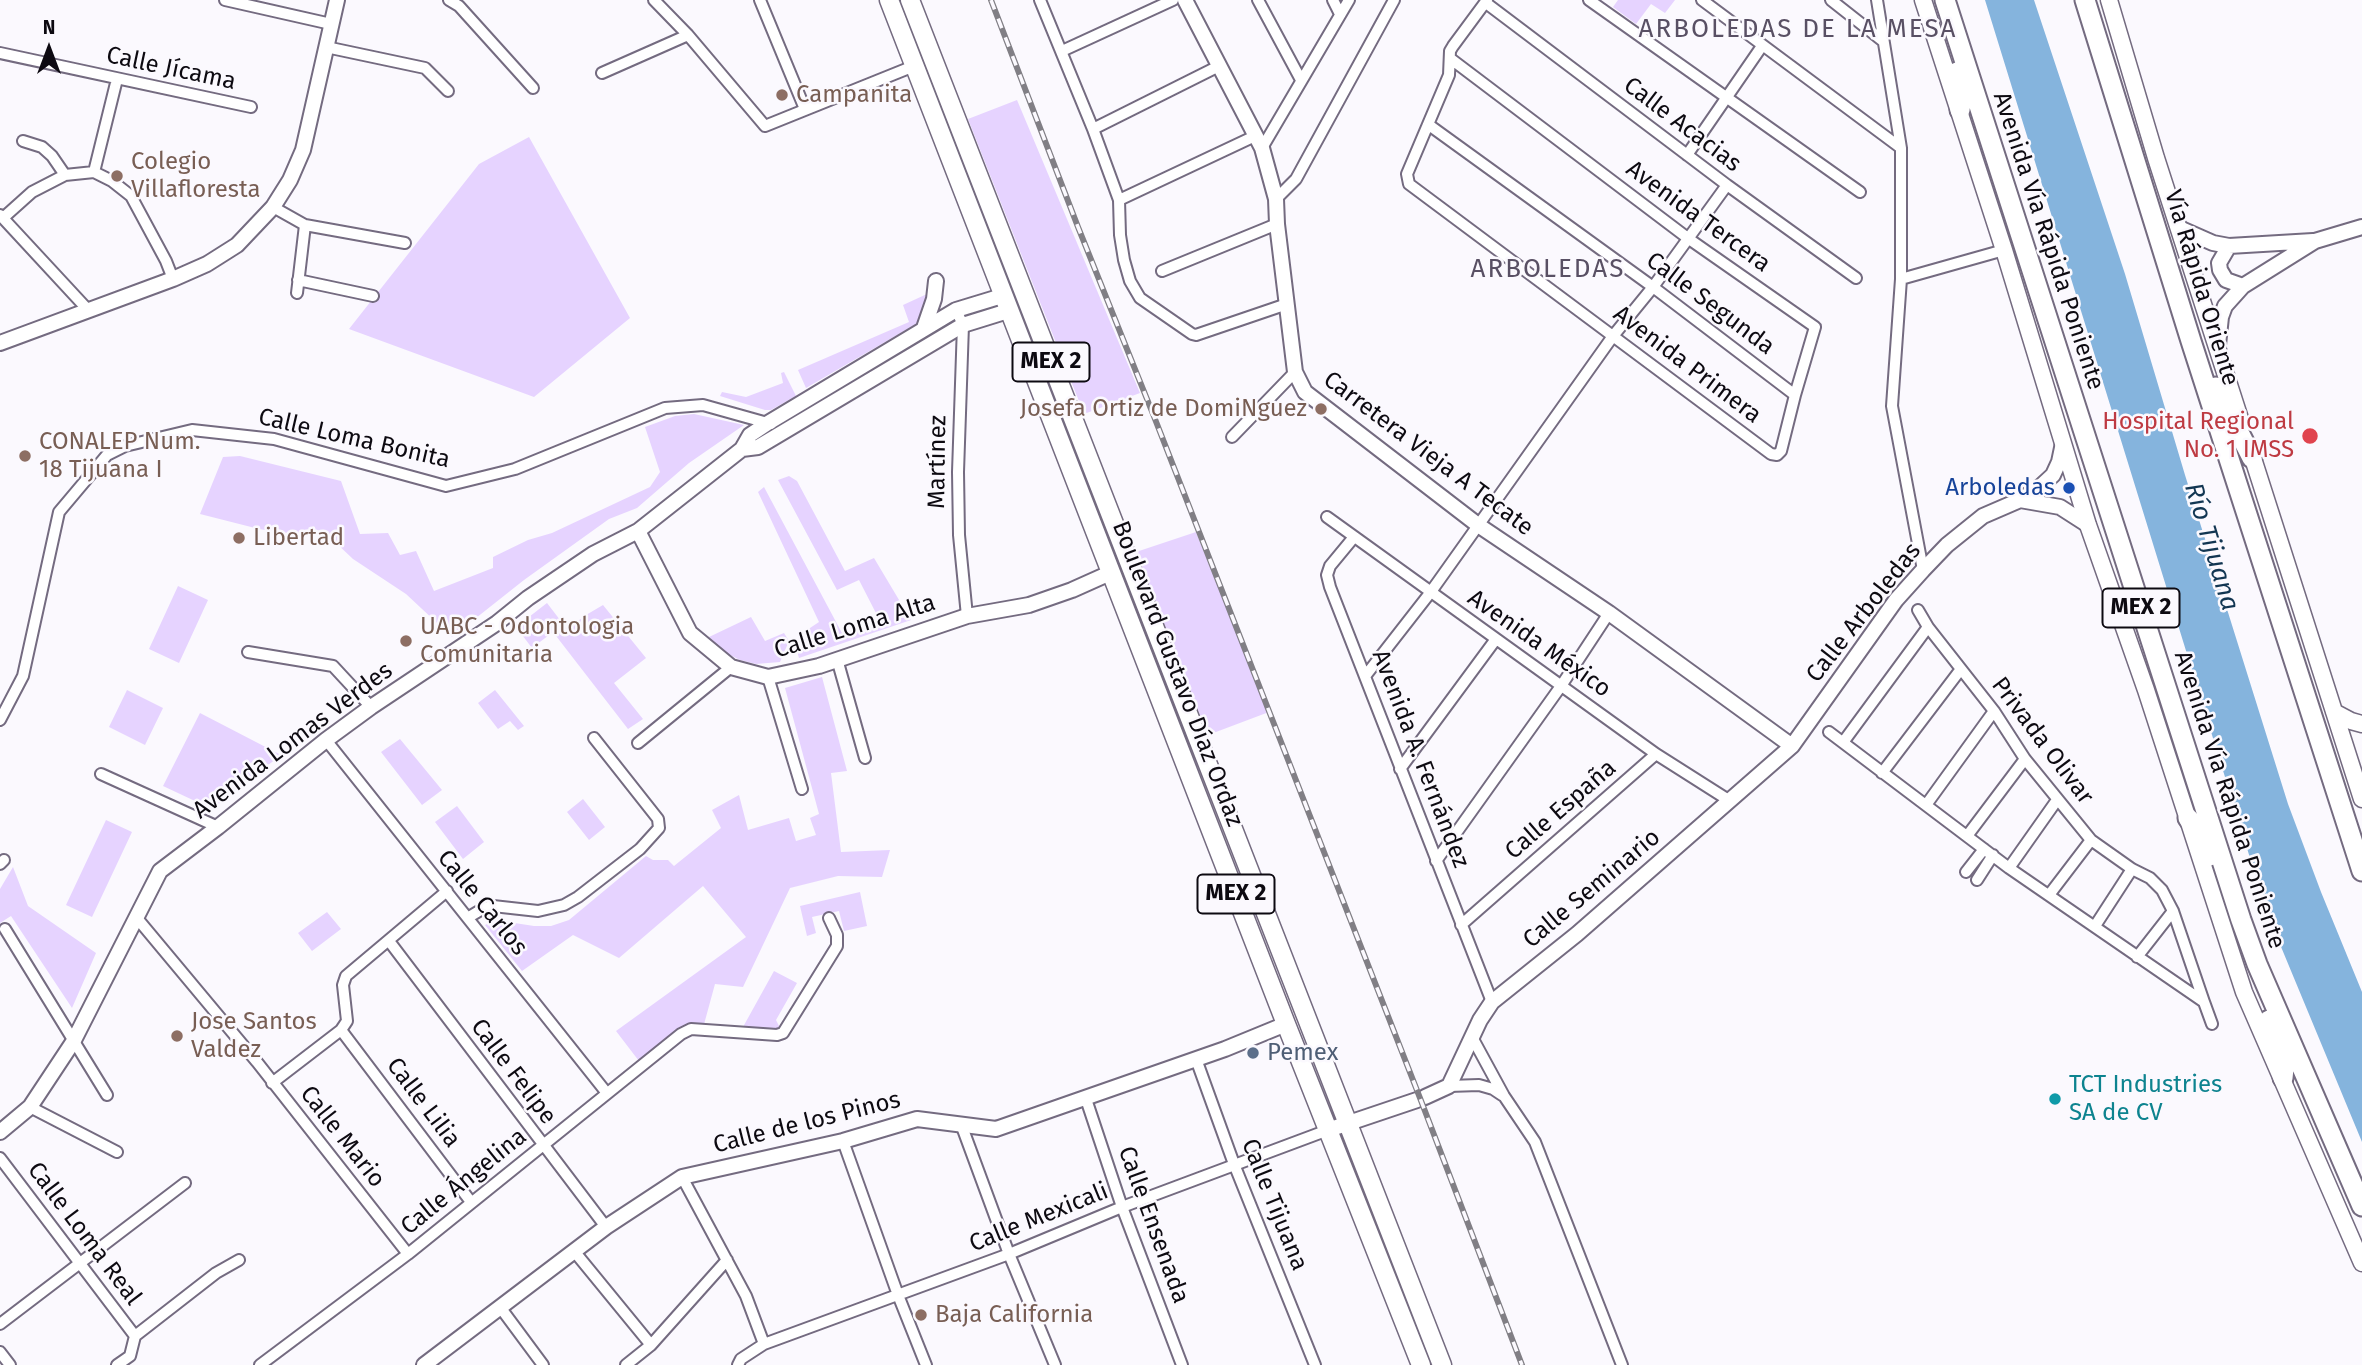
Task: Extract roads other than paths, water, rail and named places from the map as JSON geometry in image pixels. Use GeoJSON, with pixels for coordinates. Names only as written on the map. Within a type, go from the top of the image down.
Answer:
{"type":"FeatureCollection","features":[{"type":"Feature","properties":{"kind":"highway"},"geometry":{"type":"LineString","coordinates":[[1939,0],[1962,93],[1960,110]]}},
{"type":"Feature","properties":{"kind":"highway","name":"Avenida Vía Rápida Poniente"},"geometry":{"type":"LineString","coordinates":[[1945,0],[2241,920],[2257,964],[2362,1206]]}},
{"type":"Feature","properties":{"kind":"highway","name":"Vía Rápida Oriente"},"geometry":{"type":"LineString","coordinates":[[2085,0],[2191,341],[2362,871]]}},
{"type":"Feature","properties":{"kind":"highway"},"geometry":{"type":"LineString","coordinates":[[2191,341],[2252,458]]}},
{"type":"Feature","properties":{"kind":"highway"},"geometry":{"type":"LineString","coordinates":[[2188,818],[2197,830],[2231,909],[2241,920]]}},
{"type":"Feature","properties":{"kind":"highway"},"geometry":{"type":"LineString","coordinates":[[2257,964],[2258,982],[2284,1068],[2283,1078]]}},
{"type":"Feature","properties":{"kind":"main road","name":"Boulevard Gustavo Díaz Ordaz"},"geometry":{"type":"LineString","coordinates":[[889,0],[1286,1024],[1422,1365]]}},
{"type":"Feature","properties":{"kind":"main road","name":"Boulevard Gustavo Díaz Ordaz"},"geometry":{"type":"LineString","coordinates":[[911,0],[1442,1365]]}},
{"type":"Feature","properties":{"kind":"main road"},"geometry":{"type":"LineString","coordinates":[[1923,0],[1960,110],[2088,525],[2244,992],[2362,1263]]}},
{"type":"Feature","properties":{"kind":"main road"},"geometry":{"type":"LineString","coordinates":[[2109,0],[2252,458],[2362,795]]}},
{"type":"Feature","properties":{"kind":"main road"},"geometry":{"type":"LineString","coordinates":[[2334,712],[2362,724]]}},
{"type":"Feature","properties":{"kind":"main road"},"geometry":{"type":"LineString","coordinates":[[1173,730],[1192,723]]}},
{"type":"Feature","properties":{"kind":"street"},"geometry":{"type":"LineString","coordinates":[[225,0],[331,24]]}},
{"type":"Feature","properties":{"kind":"street"},"geometry":{"type":"LineString","coordinates":[[0,343],[173,279],[207,264],[237,245],[273,207],[290,180],[303,150],[337,0]]}},
{"type":"Feature","properties":{"kind":"street"},"geometry":{"type":"LineString","coordinates":[[449,0],[459,6],[533,88]]}},
{"type":"Feature","properties":{"kind":"street"},"geometry":{"type":"LineString","coordinates":[[654,0],[688,35],[765,125],[914,66]]}},
{"type":"Feature","properties":{"kind":"street"},"geometry":{"type":"LineString","coordinates":[[760,0],[805,109]]}},
{"type":"Feature","properties":{"kind":"street"},"geometry":{"type":"LineString","coordinates":[[1040,0],[1119,200],[1124,260],[1130,281],[1140,298],[1196,335],[1287,304]]}},
{"type":"Feature","properties":{"kind":"street"},"geometry":{"type":"LineString","coordinates":[[1062,51],[1173,0]]}},
{"type":"Feature","properties":{"kind":"street","name":"Carretera Vieja A Tecate"},"geometry":{"type":"LineString","coordinates":[[1185,0],[1258,142],[1276,199],[1295,372],[1305,392],[1478,525],[1609,613],[1792,746]]}},
{"type":"Feature","properties":{"kind":"street"},"geometry":{"type":"LineString","coordinates":[[1258,0],[1301,80]]}},
{"type":"Feature","properties":{"kind":"street"},"geometry":{"type":"LineString","coordinates":[[1333,0],[1340,15]]}},
{"type":"Feature","properties":{"kind":"street"},"geometry":{"type":"LineString","coordinates":[[1119,200],[1258,142],[1301,80],[1349,0]]}},
{"type":"Feature","properties":{"kind":"street"},"geometry":{"type":"LineString","coordinates":[[1276,199],[1296,179],[1394,0]]}},
{"type":"Feature","properties":{"kind":"street"},"geometry":{"type":"LineString","coordinates":[[1589,0],[1860,192]]}},
{"type":"Feature","properties":{"kind":"street"},"geometry":{"type":"LineString","coordinates":[[1702,0],[1901,148]]}},
{"type":"Feature","properties":{"kind":"street"},"geometry":{"type":"LineString","coordinates":[[1831,0],[1884,41]]}},
{"type":"Feature","properties":{"kind":"street"},"geometry":{"type":"LineString","coordinates":[[1877,0],[1901,148],[1901,279],[1892,406],[1923,570]]}},
{"type":"Feature","properties":{"kind":"street"},"geometry":{"type":"LineString","coordinates":[[1429,125],[1449,75],[1453,46],[1486,2]]}},
{"type":"Feature","properties":{"kind":"street","name":"Calle Acacias"},"geometry":{"type":"LineString","coordinates":[[1486,2],[1686,155],[1856,278]]}},
{"type":"Feature","properties":{"kind":"street"},"geometry":{"type":"LineString","coordinates":[[602,73],[688,35]]}},
{"type":"Feature","properties":{"kind":"street"},"geometry":{"type":"LineString","coordinates":[[1686,155],[1762,46]]}},
{"type":"Feature","properties":{"kind":"street"},"geometry":{"type":"LineString","coordinates":[[326,47],[425,68],[448,91]]}},
{"type":"Feature","properties":{"kind":"street","name":"Calle Jícama"},"geometry":{"type":"LineString","coordinates":[[0,53],[251,107]]}},
{"type":"Feature","properties":{"kind":"street","name":"Avenida Tercera"},"geometry":{"type":"LineString","coordinates":[[1451,59],[1689,239],[1815,327],[1781,451],[1777,455]]}},
{"type":"Feature","properties":{"kind":"street"},"geometry":{"type":"LineString","coordinates":[[1093,129],[1219,66]]}},
{"type":"Feature","properties":{"kind":"street"},"geometry":{"type":"LineString","coordinates":[[94,173],[117,79]]}},
{"type":"Feature","properties":{"kind":"street","name":"Avenida Primera"},"geometry":{"type":"LineString","coordinates":[[1429,125],[1408,174],[1409,184],[1771,454],[1777,455]]}},
{"type":"Feature","properties":{"kind":"street","name":"Calle Segunda"},"geometry":{"type":"LineString","coordinates":[[1429,125],[1653,287],[1795,394]]}},
{"type":"Feature","properties":{"kind":"street"},"geometry":{"type":"LineString","coordinates":[[23,141],[42,147],[65,175]]}},
{"type":"Feature","properties":{"kind":"street"},"geometry":{"type":"LineString","coordinates":[[89,312],[2,217],[32,191],[65,175],[94,173],[112,181],[131,196],[173,279]]}},
{"type":"Feature","properties":{"kind":"street"},"geometry":{"type":"LineString","coordinates":[[1366,675],[1430,593],[1613,336],[1653,287],[1727,185]]}},
{"type":"Feature","properties":{"kind":"street"},"geometry":{"type":"LineString","coordinates":[[273,207],[305,225],[405,243]]}},
{"type":"Feature","properties":{"kind":"street"},"geometry":{"type":"LineString","coordinates":[[1162,271],[1277,224]]}},
{"type":"Feature","properties":{"kind":"street"},"geometry":{"type":"LineString","coordinates":[[297,293],[305,225]]}},
{"type":"Feature","properties":{"kind":"street"},"geometry":{"type":"LineString","coordinates":[[2179,228],[2213,243],[2229,246],[2315,241],[2362,227]]}},
{"type":"Feature","properties":{"kind":"street"},"geometry":{"type":"LineString","coordinates":[[2218,345],[2225,306],[2243,286],[2315,241]]}},
{"type":"Feature","properties":{"kind":"street"},"geometry":{"type":"LineString","coordinates":[[2229,246],[2219,263],[2220,270],[2226,280],[2243,286]]}},
{"type":"Feature","properties":{"kind":"street"},"geometry":{"type":"LineString","coordinates":[[1901,279],[2004,250]]}},
{"type":"Feature","properties":{"kind":"street"},"geometry":{"type":"LineString","coordinates":[[298,280],[373,296]]}},
{"type":"Feature","properties":{"kind":"street"},"geometry":{"type":"LineString","coordinates":[[924,328],[934,299],[936,281]]}},
{"type":"Feature","properties":{"kind":"street","name":"Avenida Lomas Verdes"},"geometry":{"type":"LineString","coordinates":[[0,1132],[30,1107],[74,1042],[160,871],[371,707],[497,623],[528,598],[593,554],[638,531],[742,449],[750,435],[956,310],[1005,303]]}},
{"type":"Feature","properties":{"kind":"street","name":"Avenida Lomas Verdes"},"geometry":{"type":"LineString","coordinates":[[742,449],[758,447],[1005,303]]}},
{"type":"Feature","properties":{"kind":"street","name":"Martínez"},"geometry":{"type":"LineString","coordinates":[[956,310],[963,326],[958,472],[959,535],[967,616]]}},
{"type":"Feature","properties":{"kind":"street"},"geometry":{"type":"LineString","coordinates":[[1232,437],[1295,372]]}},
{"type":"Feature","properties":{"kind":"street","name":"Calle Loma Bonita"},"geometry":{"type":"LineString","coordinates":[[0,720],[23,676],[59,512],[107,455],[125,446],[192,430],[274,439],[446,486],[515,468],[665,408],[704,405],[787,428]]}},
{"type":"Feature","properties":{"kind":"street","name":"Calle Arboledas"},"geometry":{"type":"LineString","coordinates":[[1792,746],[1896,600],[1947,545],[1983,516],[2020,500],[2053,475],[2063,443]]}},
{"type":"Feature","properties":{"kind":"street"},"geometry":{"type":"LineString","coordinates":[[2020,500],[2060,507],[2088,525]]}},
{"type":"Feature","properties":{"kind":"street","name":"Avenida México"},"geometry":{"type":"LineString","coordinates":[[1327,517],[1657,754],[1730,801]]}},
{"type":"Feature","properties":{"kind":"street","name":"Calle Loma Alta"},"geometry":{"type":"LineString","coordinates":[[638,531],[690,633],[731,667],[768,677],[819,666],[967,616],[1029,605],[1110,573]]}},
{"type":"Feature","properties":{"kind":"street","name":"Avenida A. Fernández"},"geometry":{"type":"LineString","coordinates":[[1354,537],[1330,565],[1327,575],[1330,587],[1492,1002]]}},
{"type":"Feature","properties":{"kind":"street","name":"Privada Olivar"},"geometry":{"type":"LineString","coordinates":[[1919,610],[1928,626],[1994,710],[2025,759],[2091,840],[2132,869],[2150,878],[2162,890],[2173,911],[2212,1024]]}},
{"type":"Feature","properties":{"kind":"street"},"geometry":{"type":"LineString","coordinates":[[1436,861],[1561,686],[1609,613]]}},
{"type":"Feature","properties":{"kind":"street"},"geometry":{"type":"LineString","coordinates":[[1844,741],[1928,626]]}},
{"type":"Feature","properties":{"kind":"street"},"geometry":{"type":"LineString","coordinates":[[1400,769],[1496,639]]}},
{"type":"Feature","properties":{"kind":"street"},"geometry":{"type":"LineString","coordinates":[[247,652],[333,666],[371,707]]}},
{"type":"Feature","properties":{"kind":"street"},"geometry":{"type":"LineString","coordinates":[[837,659],[864,758]]}},
{"type":"Feature","properties":{"kind":"street"},"geometry":{"type":"LineString","coordinates":[[638,743],[731,667]]}},
{"type":"Feature","properties":{"kind":"street"},"geometry":{"type":"LineString","coordinates":[[1882,773],[1961,669]]}},
{"type":"Feature","properties":{"kind":"street"},"geometry":{"type":"LineString","coordinates":[[768,677],[802,789]]}},
{"type":"Feature","properties":{"kind":"street"},"geometry":{"type":"LineString","coordinates":[[1926,805],[1994,710]]}},
{"type":"Feature","properties":{"kind":"street"},"geometry":{"type":"LineString","coordinates":[[1829,732],[2009,868],[2204,1002]]}},
{"type":"Feature","properties":{"kind":"street"},"geometry":{"type":"LineString","coordinates":[[469,917],[493,906],[538,911],[564,905],[640,849],[659,828],[658,818],[594,738]]}},
{"type":"Feature","properties":{"kind":"street","name":"Calle Carlos"},"geometry":{"type":"LineString","coordinates":[[326,740],[606,1092]]}},
{"type":"Feature","properties":{"kind":"street","name":"Calle Seminario"},"geometry":{"type":"LineString","coordinates":[[1449,1086],[1480,1020],[1492,1002],[1577,934],[1792,746]]}},
{"type":"Feature","properties":{"kind":"street","name":"Calle España"},"geometry":{"type":"LineString","coordinates":[[1461,925],[1657,754]]}},
{"type":"Feature","properties":{"kind":"street"},"geometry":{"type":"LineString","coordinates":[[1967,836],[2025,759]]}},
{"type":"Feature","properties":{"kind":"street"},"geometry":{"type":"LineString","coordinates":[[101,774],[218,827]]}},
{"type":"Feature","properties":{"kind":"street"},"geometry":{"type":"LineString","coordinates":[[2009,868],[2057,800]]}},
{"type":"Feature","properties":{"kind":"street"},"geometry":{"type":"LineString","coordinates":[[2049,895],[2091,840]]}},
{"type":"Feature","properties":{"kind":"street"},"geometry":{"type":"LineString","coordinates":[[1975,871],[1989,852]]}},
{"type":"Feature","properties":{"kind":"street"},"geometry":{"type":"LineString","coordinates":[[2095,926],[2132,869]]}},
{"type":"Feature","properties":{"kind":"street"},"geometry":{"type":"LineString","coordinates":[[272,1083],[341,1030],[347,1021],[343,985],[346,976],[447,891]]}},
{"type":"Feature","properties":{"kind":"street"},"geometry":{"type":"LineString","coordinates":[[2137,957],[2173,911]]}},
{"type":"Feature","properties":{"kind":"street","name":"Calle Mario"},"geometry":{"type":"LineString","coordinates":[[136,917],[408,1254]]}},
{"type":"Feature","properties":{"kind":"street","name":"Calle Ángelina"},"geometry":{"type":"LineString","coordinates":[[260,1365],[408,1254],[606,1092],[691,1029],[777,1035],[783,1032],[837,946],[837,935],[829,918]]}},
{"type":"Feature","properties":{"kind":"street"},"geometry":{"type":"LineString","coordinates":[[5,929],[107,1095]]}},
{"type":"Feature","properties":{"kind":"street","name":"Calle Felipe"},"geometry":{"type":"LineString","coordinates":[[389,941],[606,1227]]}},
{"type":"Feature","properties":{"kind":"street","name":"Calle de los Pinos"},"geometry":{"type":"LineString","coordinates":[[424,1365],[606,1227],[682,1177],[842,1141],[917,1119],[996,1129],[1086,1099],[1286,1024]]}},
{"type":"Feature","properties":{"kind":"street","name":"Calle Lilia"},"geometry":{"type":"LineString","coordinates":[[341,1030],[471,1202]]}},
{"type":"Feature","properties":{"kind":"street"},"geometry":{"type":"LineString","coordinates":[[1473,1039],[1504,1096],[1535,1142],[1622,1365]]}},
{"type":"Feature","properties":{"kind":"street","name":"Calle Tijuana"},"geometry":{"type":"LineString","coordinates":[[1196,1059],[1234,1164],[1315,1365]]}},
{"type":"Feature","properties":{"kind":"street"},"geometry":{"type":"LineString","coordinates":[[1328,1130],[1449,1086],[1479,1085],[1504,1096]]}},
{"type":"Feature","properties":{"kind":"street","name":"Calle Ensenada"},"geometry":{"type":"LineString","coordinates":[[1086,1099],[1122,1207],[1182,1365]]}},
{"type":"Feature","properties":{"kind":"street"},"geometry":{"type":"LineString","coordinates":[[30,1107],[117,1152]]}},
{"type":"Feature","properties":{"kind":"street"},"geometry":{"type":"LineString","coordinates":[[961,1124],[1009,1254],[1055,1365]]}},
{"type":"Feature","properties":{"kind":"street","name":"Calle Mexicali"},"geometry":{"type":"LineString","coordinates":[[738,1365],[741,1359],[764,1344],[1009,1254],[1122,1207],[1328,1130]]}},
{"type":"Feature","properties":{"kind":"street"},"geometry":{"type":"LineString","coordinates":[[842,1141],[926,1365]]}},
{"type":"Feature","properties":{"kind":"street","name":"Calle Loma Real"},"geometry":{"type":"LineString","coordinates":[[0,1158],[135,1336]]}},
{"type":"Feature","properties":{"kind":"street"},"geometry":{"type":"LineString","coordinates":[[682,1177],[746,1296],[764,1344]]}},
{"type":"Feature","properties":{"kind":"street"},"geometry":{"type":"LineString","coordinates":[[0,1324],[185,1183]]}},
{"type":"Feature","properties":{"kind":"street"},"geometry":{"type":"LineString","coordinates":[[574,1251],[651,1345]]}},
{"type":"Feature","properties":{"kind":"street"},"geometry":{"type":"LineString","coordinates":[[117,1365],[131,1356],[135,1336],[216,1273],[239,1260]]}},
{"type":"Feature","properties":{"kind":"street"},"geometry":{"type":"LineString","coordinates":[[625,1365],[651,1345],[727,1260]]}},
{"type":"Feature","properties":{"kind":"street"},"geometry":{"type":"LineString","coordinates":[[500,1307],[543,1365]]}},
{"type":"Feature","properties":{"kind":"street"},"geometry":{"type":"LineString","coordinates":[[0,1352],[10,1365]]}},
{"type":"Feature","properties":{"kind":"water"},"geometry":{"type":"Polygon","coordinates":[[[1985,0],[2034,0],[2125,274],[2288,804],[2362,992],[2362,1142],[2267,913],[1985,0]]]}},
{"type":"Feature","properties":{"kind":"railway"},"geometry":{"type":"LineString","coordinates":[[991,0],[1522,1365]]}},
{"type":"Feature","properties":{"kind":"place","name":"Campanita"},"geometry":{"type":"Point","coordinates":[782,95]}},
{"type":"Feature","properties":{"kind":"place","name":"Colegio Villafloresta"},"geometry":{"type":"Point","coordinates":[117,176]}},
{"type":"Feature","properties":{"kind":"place","name":"Josefa Ortiz de DomiNguez"},"geometry":{"type":"Point","coordinates":[1321,409]}},
{"type":"Feature","properties":{"kind":"place","name":"Hospital Regional No. 1 IMSS"},"geometry":{"type":"Point","coordinates":[2310,436]}},
{"type":"Feature","properties":{"kind":"place","name":"CONALEP Num. 18 Tijuana I"},"geometry":{"type":"Point","coordinates":[25,456]}},
{"type":"Feature","properties":{"kind":"place","name":"Arboledas"},"geometry":{"type":"Point","coordinates":[2069,488]}},
{"type":"Feature","properties":{"kind":"place","name":"Libertad"},"geometry":{"type":"Point","coordinates":[239,538]}},
{"type":"Feature","properties":{"kind":"place","name":"UABC - Odontologia Comunitaria"},"geometry":{"type":"Point","coordinates":[406,641]}},
{"type":"Feature","properties":{"kind":"place","name":"Jose Santos Valdez"},"geometry":{"type":"Point","coordinates":[177,1036]}},
{"type":"Feature","properties":{"kind":"place","name":"Pemex"},"geometry":{"type":"Point","coordinates":[1253,1053]}},
{"type":"Feature","properties":{"kind":"place","name":"TCT Industries SA de CV"},"geometry":{"type":"Point","coordinates":[2055,1099]}},
{"type":"Feature","properties":{"kind":"place","name":"Baja California"},"geometry":{"type":"Point","coordinates":[921,1315]}},
{"type":"Feature","properties":{"kind":"district","name":"ARBOLEDAS DE LA MESA"},"geometry":{"type":"Point","coordinates":[1798,30]}},
{"type":"Feature","properties":{"kind":"district","name":"ARBOLEDAS"},"geometry":{"type":"Point","coordinates":[1548,270]}},
{"type":"Feature","properties":{"kind":"water label","name":"Río Tijuana"},"geometry":{"type":"Point","coordinates":[2211,547]}}]}
